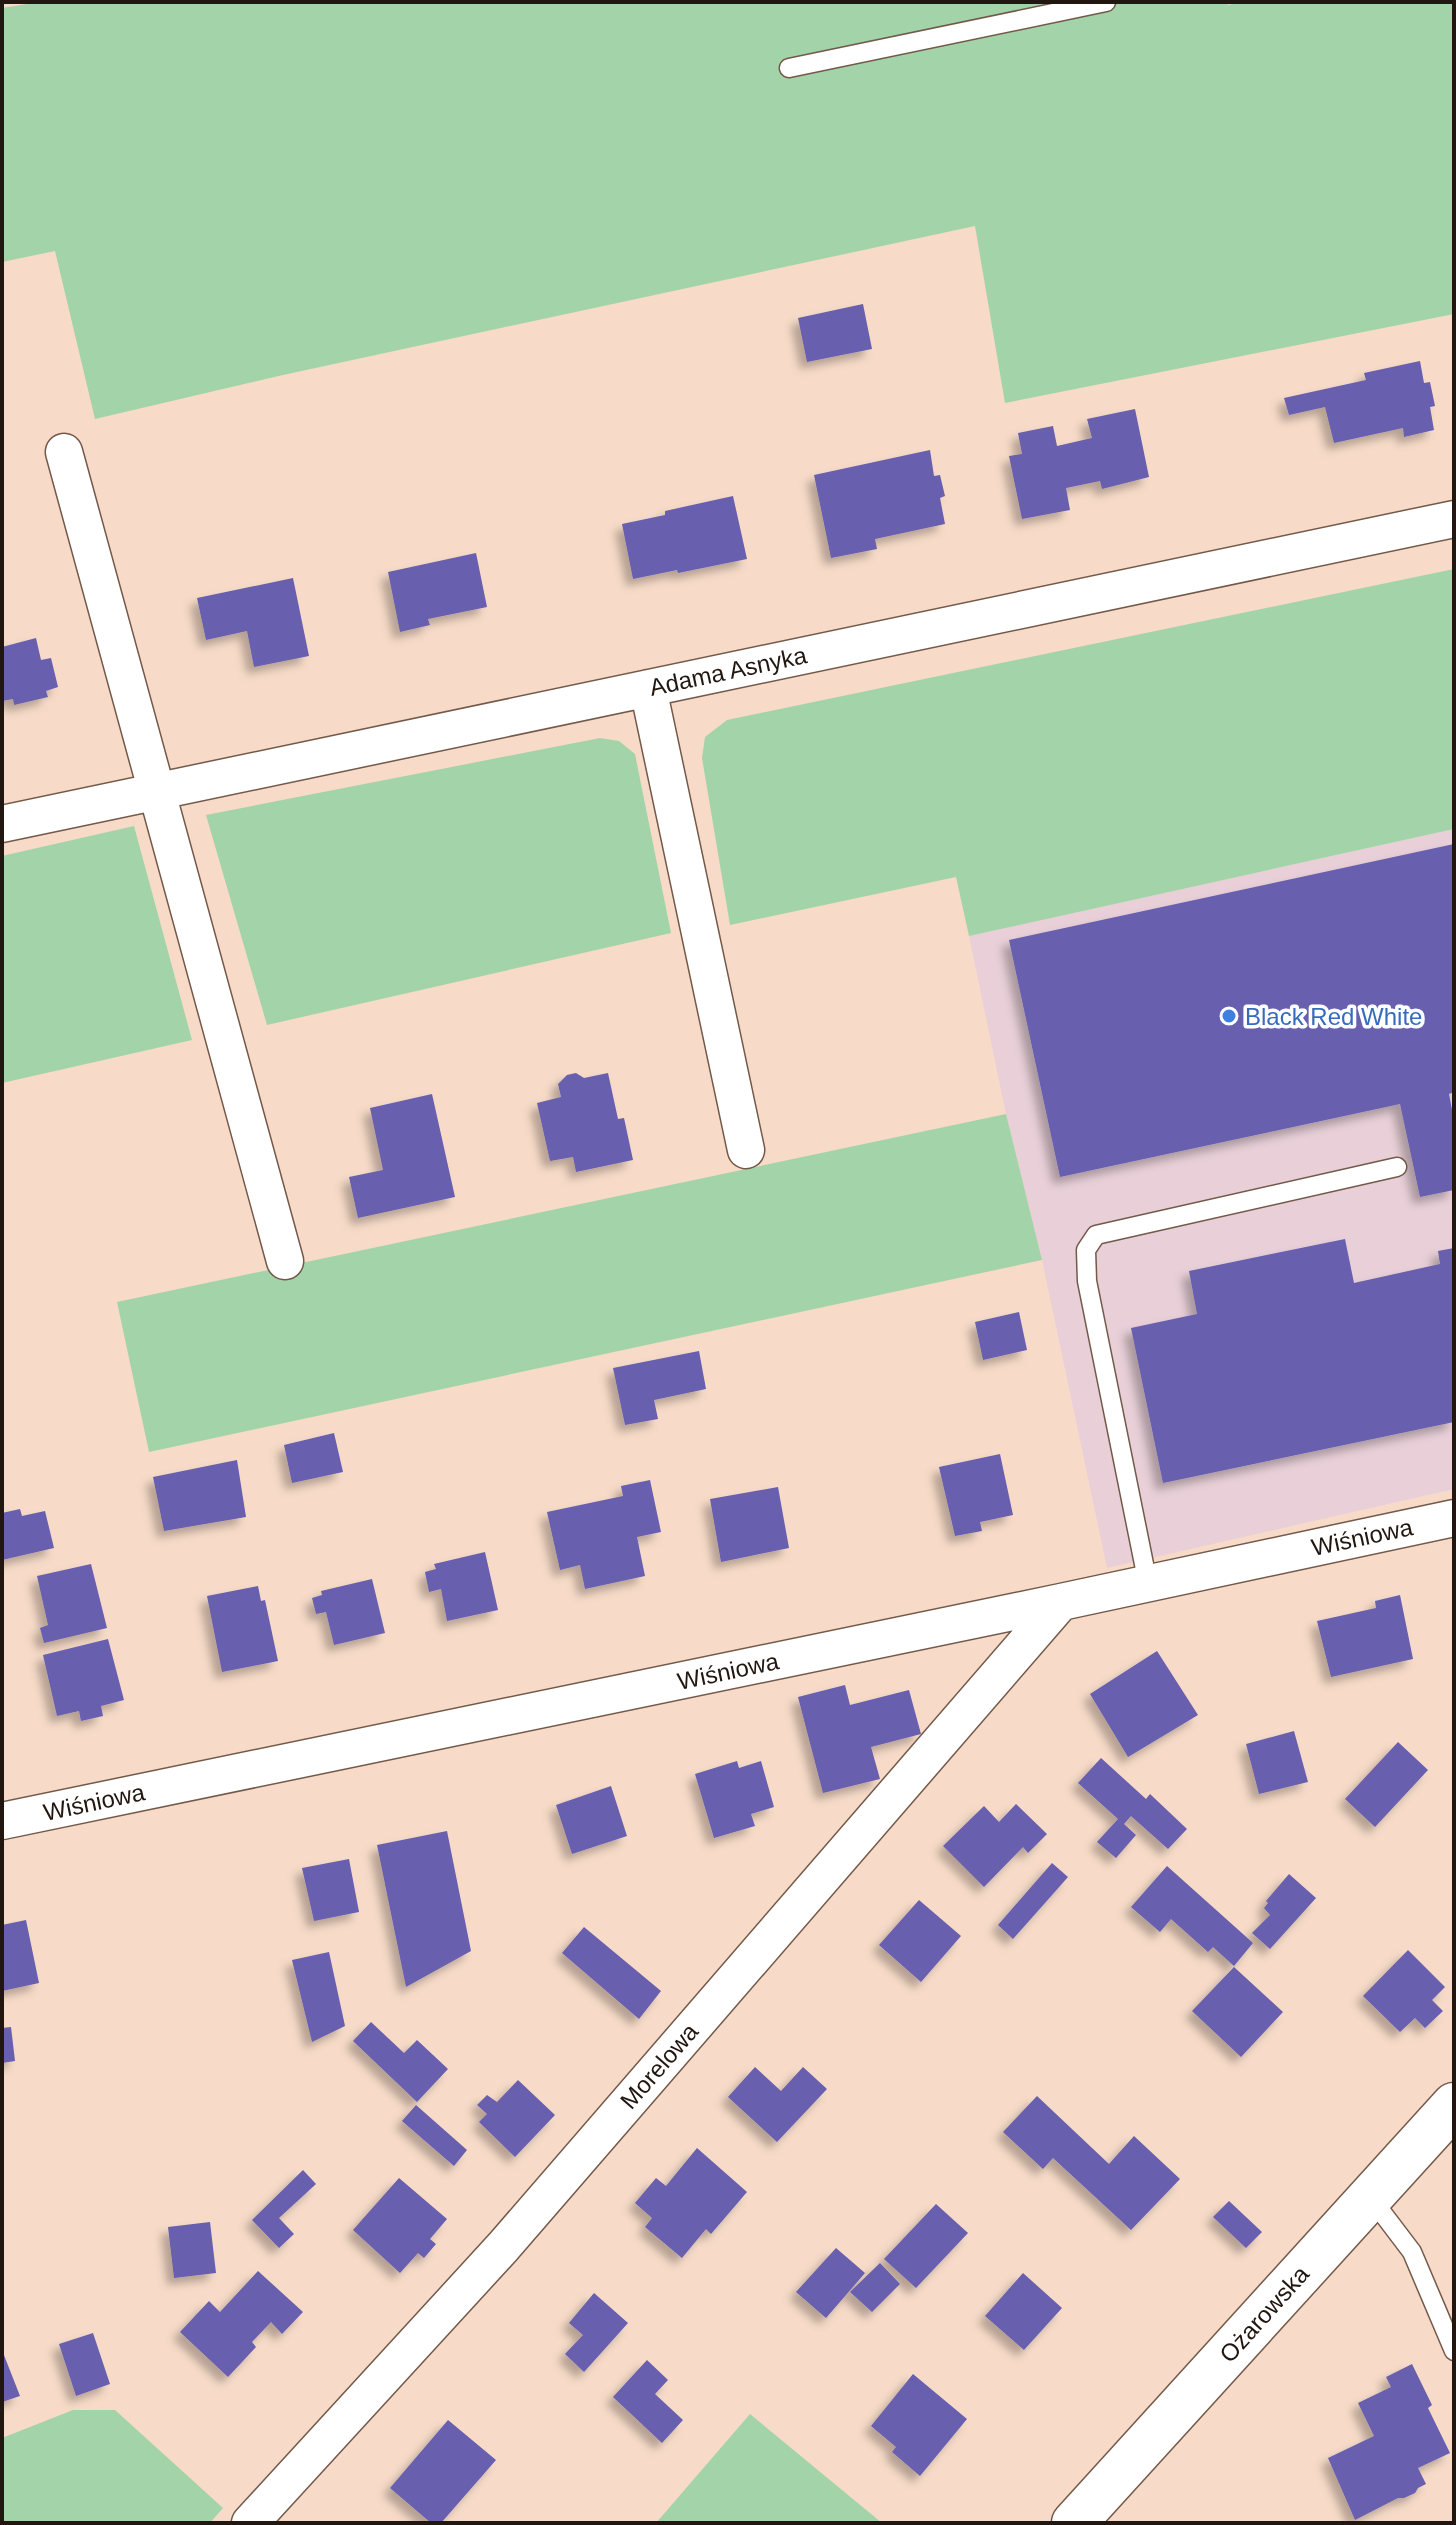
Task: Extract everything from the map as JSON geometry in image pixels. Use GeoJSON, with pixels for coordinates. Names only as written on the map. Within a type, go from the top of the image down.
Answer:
{"type":"FeatureCollection","features":[{"type":"Feature","properties":{"kind":"street"},"geometry":{"type":"LineString","coordinates":[[64,452],[285,1261]]}},
{"type":"Feature","properties":{"kind":"street","name":"Adama Asnyka"},"geometry":{"type":"LineString","coordinates":[[2,824],[1454,519]]}},
{"type":"Feature","properties":{"kind":"street"},"geometry":{"type":"LineString","coordinates":[[648,688],[746,1150]]}},
{"type":"Feature","properties":{"kind":"street","name":"Wiśniowa"},"geometry":{"type":"LineString","coordinates":[[2,1821],[1454,1518]]}},
{"type":"Feature","properties":{"kind":"street","name":"Morelowa"},"geometry":{"type":"LineString","coordinates":[[250,2523],[513,2235],[1061,1602]]}},
{"type":"Feature","properties":{"kind":"street","name":"Ożarowska"},"geometry":{"type":"LineString","coordinates":[[1074,2523],[1454,2105]]}},
{"type":"Feature","properties":{"kind":"lane"},"geometry":{"type":"LineString","coordinates":[[789,68],[1106,2]]}},
{"type":"Feature","properties":{"kind":"lane"},"geometry":{"type":"LineString","coordinates":[[1148,1584],[1087,1281],[1086,1250],[1096,1235],[1397,1167]]}},
{"type":"Feature","properties":{"kind":"lane"},"geometry":{"type":"LineString","coordinates":[[1371,2198],[1412,2252],[1454,2351]]}},
{"type":"Feature","properties":{"kind":"shaded area"},"geometry":{"type":"Polygon","coordinates":[[[1454,829],[1454,1489],[1107,1568],[969,936],[1454,829]]]}},
{"type":"Feature","properties":{"kind":"green space"},"geometry":{"type":"Polygon","coordinates":[[[39,2],[1227,2],[1228,5],[1240,2],[1454,2],[1454,314],[1005,403],[975,226],[283,375],[95,419],[55,251],[2,262],[2,8],[39,2]]]}},
{"type":"Feature","properties":{"kind":"green space"},"geometry":{"type":"Polygon","coordinates":[[[1454,569],[1454,829],[969,936],[956,877],[730,925],[702,758],[705,737],[727,720],[1454,569]]]}},
{"type":"Feature","properties":{"kind":"green space"},"geometry":{"type":"Polygon","coordinates":[[[600,738],[619,741],[635,754],[671,933],[267,1025],[206,815],[600,738]]]}},
{"type":"Feature","properties":{"kind":"green space"},"geometry":{"type":"Polygon","coordinates":[[[134,826],[192,1040],[2,1083],[2,856],[134,826]]]}},
{"type":"Feature","properties":{"kind":"green space"},"geometry":{"type":"Polygon","coordinates":[[[1006,1114],[1042,1260],[149,1452],[117,1302],[1006,1114]]]}},
{"type":"Feature","properties":{"kind":"green space"},"geometry":{"type":"Polygon","coordinates":[[[73,2410],[115,2410],[223,2508],[210,2523],[2,2523],[2,2438],[73,2410]]]}},
{"type":"Feature","properties":{"kind":"green space"},"geometry":{"type":"Polygon","coordinates":[[[750,2414],[882,2523],[656,2523],[750,2414]]]}},
{"type":"Feature","properties":{"kind":"building"},"geometry":{"type":"Polygon","coordinates":[[[863,304],[872,349],[807,362],[798,318],[863,304]]]}},
{"type":"Feature","properties":{"kind":"building"},"geometry":{"type":"Polygon","coordinates":[[[1420,361],[1424,383],[1430,382],[1435,406],[1430,407],[1434,430],[1404,437],[1403,428],[1334,443],[1325,407],[1289,415],[1284,398],[1366,380],[1364,373],[1420,361]]]}},
{"type":"Feature","properties":{"kind":"building"},"geometry":{"type":"Polygon","coordinates":[[[1135,409],[1149,477],[1102,489],[1100,481],[1066,488],[1070,510],[1022,519],[1009,456],[1022,454],[1018,433],[1053,426],[1057,446],[1092,438],[1087,419],[1135,409]]]}},
{"type":"Feature","properties":{"kind":"building"},"geometry":{"type":"Polygon","coordinates":[[[930,450],[934,476],[940,475],[945,496],[940,498],[945,524],[875,539],[877,549],[831,558],[814,475],[930,450]]]}},
{"type":"Feature","properties":{"kind":"building"},"geometry":{"type":"Polygon","coordinates":[[[733,496],[747,559],[633,579],[622,524],[733,496]]]}},
{"type":"Feature","properties":{"kind":"building"},"geometry":{"type":"Polygon","coordinates":[[[476,553],[487,607],[428,619],[430,625],[400,632],[388,572],[476,553]]]}},
{"type":"Feature","properties":{"kind":"building"},"geometry":{"type":"Polygon","coordinates":[[[293,578],[309,656],[254,667],[247,631],[206,640],[197,598],[293,578]]]}},
{"type":"Feature","properties":{"kind":"building"},"geometry":{"type":"Polygon","coordinates":[[[36,638],[41,660],[51,658],[58,687],[46,691],[48,697],[14,705],[13,699],[2,701],[2,647],[36,638]]]}},
{"type":"Feature","properties":{"kind":"building","name":"Black Red White"},"geometry":{"type":"Polygon","coordinates":[[[1454,844],[1454,1092],[1449,1094],[1454,1120],[1454,1190],[1420,1197],[1400,1104],[1060,1177],[1009,940],[1454,844]]]}},
{"type":"Feature","properties":{"kind":"building"},"geometry":{"type":"Polygon","coordinates":[[[576,1073],[584,1078],[608,1073],[618,1119],[624,1118],[633,1160],[576,1172],[573,1157],[550,1161],[537,1103],[561,1097],[558,1084],[567,1075],[576,1073]]]}},
{"type":"Feature","properties":{"kind":"building"},"geometry":{"type":"Polygon","coordinates":[[[432,1094],[455,1197],[358,1218],[349,1177],[383,1170],[370,1108],[432,1094]]]}},
{"type":"Feature","properties":{"kind":"building"},"geometry":{"type":"Polygon","coordinates":[[[1345,1239],[1354,1283],[1440,1264],[1438,1251],[1454,1248],[1454,1422],[1163,1483],[1131,1328],[1197,1314],[1189,1271],[1345,1239]]]}},
{"type":"Feature","properties":{"kind":"building"},"geometry":{"type":"Polygon","coordinates":[[[1019,1312],[1027,1350],[983,1360],[975,1322],[1019,1312]]]}},
{"type":"Feature","properties":{"kind":"building"},"geometry":{"type":"Polygon","coordinates":[[[699,1351],[706,1389],[654,1400],[658,1419],[625,1425],[613,1368],[699,1351]]]}},
{"type":"Feature","properties":{"kind":"building"},"geometry":{"type":"Polygon","coordinates":[[[334,1433],[343,1472],[292,1483],[284,1445],[334,1433]]]}},
{"type":"Feature","properties":{"kind":"building"},"geometry":{"type":"Polygon","coordinates":[[[1000,1454],[1013,1515],[980,1522],[982,1531],[955,1536],[939,1467],[1000,1454]]]}},
{"type":"Feature","properties":{"kind":"building"},"geometry":{"type":"Polygon","coordinates":[[[237,1460],[246,1517],[164,1531],[153,1477],[237,1460]]]}},
{"type":"Feature","properties":{"kind":"building"},"geometry":{"type":"Polygon","coordinates":[[[650,1480],[661,1532],[637,1537],[645,1576],[585,1589],[580,1565],[560,1570],[547,1512],[623,1496],[621,1486],[650,1480]]]}},
{"type":"Feature","properties":{"kind":"building"},"geometry":{"type":"Polygon","coordinates":[[[778,1487],[789,1548],[721,1562],[710,1499],[778,1487]]]}},
{"type":"Feature","properties":{"kind":"building"},"geometry":{"type":"Polygon","coordinates":[[[20,1509],[22,1516],[45,1511],[54,1548],[2,1560],[2,1513],[20,1509]]]}},
{"type":"Feature","properties":{"kind":"building"},"geometry":{"type":"Polygon","coordinates":[[[485,1552],[498,1610],[447,1621],[441,1589],[429,1592],[425,1572],[436,1569],[434,1564],[485,1552]]]}},
{"type":"Feature","properties":{"kind":"building"},"geometry":{"type":"Polygon","coordinates":[[[91,1564],[107,1628],[44,1643],[40,1628],[48,1625],[37,1576],[91,1564]]]}},
{"type":"Feature","properties":{"kind":"building"},"geometry":{"type":"Polygon","coordinates":[[[372,1579],[385,1633],[334,1645],[326,1612],[316,1614],[312,1598],[322,1595],[321,1591],[372,1579]]]}},
{"type":"Feature","properties":{"kind":"building"},"geometry":{"type":"Polygon","coordinates":[[[258,1586],[261,1601],[265,1600],[278,1661],[222,1672],[207,1596],[258,1586]]]}},
{"type":"Feature","properties":{"kind":"building"},"geometry":{"type":"Polygon","coordinates":[[[1400,1595],[1413,1659],[1331,1677],[1317,1621],[1376,1608],[1375,1601],[1400,1595]]]}},
{"type":"Feature","properties":{"kind":"building"},"geometry":{"type":"Polygon","coordinates":[[[108,1639],[124,1700],[101,1706],[103,1716],[81,1721],[79,1711],[57,1716],[43,1655],[108,1639]]]}},
{"type":"Feature","properties":{"kind":"building"},"geometry":{"type":"Polygon","coordinates":[[[1157,1651],[1198,1715],[1128,1757],[1090,1694],[1157,1651]]]}},
{"type":"Feature","properties":{"kind":"building"},"geometry":{"type":"Polygon","coordinates":[[[845,1685],[850,1705],[909,1690],[921,1734],[871,1747],[880,1779],[823,1793],[798,1697],[845,1685]]]}},
{"type":"Feature","properties":{"kind":"building"},"geometry":{"type":"Polygon","coordinates":[[[1294,1731],[1308,1782],[1259,1794],[1246,1744],[1294,1731]]]}},
{"type":"Feature","properties":{"kind":"building"},"geometry":{"type":"Polygon","coordinates":[[[1398,1742],[1428,1770],[1375,1827],[1345,1799],[1398,1742]]]}},
{"type":"Feature","properties":{"kind":"building"},"geometry":{"type":"Polygon","coordinates":[[[1101,1758],[1146,1799],[1150,1794],[1187,1829],[1168,1849],[1131,1816],[1124,1824],[1136,1835],[1116,1858],[1097,1842],[1118,1819],[1078,1783],[1101,1758]]]}},
{"type":"Feature","properties":{"kind":"building"},"geometry":{"type":"Polygon","coordinates":[[[737,1761],[739,1768],[761,1761],[774,1807],[751,1814],[755,1826],[714,1838],[695,1774],[737,1761]]]}},
{"type":"Feature","properties":{"kind":"building"},"geometry":{"type":"Polygon","coordinates":[[[611,1786],[627,1836],[572,1854],[556,1805],[611,1786]]]}},
{"type":"Feature","properties":{"kind":"building"},"geometry":{"type":"Polygon","coordinates":[[[1016,1804],[1047,1834],[1028,1853],[1023,1847],[984,1887],[943,1846],[984,1806],[999,1822],[1016,1804]]]}},
{"type":"Feature","properties":{"kind":"building"},"geometry":{"type":"Polygon","coordinates":[[[447,1831],[471,1951],[406,1987],[377,1845],[447,1831]]]}},
{"type":"Feature","properties":{"kind":"building"},"geometry":{"type":"Polygon","coordinates":[[[349,1859],[359,1912],[314,1921],[302,1868],[349,1859]]]}},
{"type":"Feature","properties":{"kind":"building"},"geometry":{"type":"Polygon","coordinates":[[[1052,1863],[1068,1877],[1013,1939],[998,1925],[1052,1863]]]}},
{"type":"Feature","properties":{"kind":"building"},"geometry":{"type":"Polygon","coordinates":[[[1167,1866],[1253,1943],[1234,1966],[1213,1947],[1208,1952],[1171,1919],[1160,1932],[1131,1907],[1167,1866]]]}},
{"type":"Feature","properties":{"kind":"building"},"geometry":{"type":"Polygon","coordinates":[[[1289,1874],[1316,1898],[1270,1949],[1252,1933],[1270,1915],[1264,1908],[1268,1903],[1266,1901],[1289,1874]]]}},
{"type":"Feature","properties":{"kind":"building"},"geometry":{"type":"Polygon","coordinates":[[[919,1900],[961,1936],[921,1982],[879,1945],[919,1900]]]}},
{"type":"Feature","properties":{"kind":"building"},"geometry":{"type":"Polygon","coordinates":[[[26,1920],[39,1983],[2,1991],[2,1925],[26,1920]]]}},
{"type":"Feature","properties":{"kind":"building"},"geometry":{"type":"Polygon","coordinates":[[[584,1927],[661,1991],[639,2019],[562,1953],[584,1927]]]}},
{"type":"Feature","properties":{"kind":"building"},"geometry":{"type":"Polygon","coordinates":[[[1408,1950],[1445,1987],[1432,2000],[1443,2011],[1425,2028],[1415,2018],[1400,2032],[1363,1996],[1408,1950]]]}},
{"type":"Feature","properties":{"kind":"building"},"geometry":{"type":"Polygon","coordinates":[[[329,1952],[345,2026],[312,2042],[292,1960],[329,1952]]]}},
{"type":"Feature","properties":{"kind":"building"},"geometry":{"type":"Polygon","coordinates":[[[1234,1967],[1283,2012],[1241,2057],[1192,2011],[1234,1967]]]}},
{"type":"Feature","properties":{"kind":"building"},"geometry":{"type":"Polygon","coordinates":[[[371,2022],[404,2053],[417,2040],[448,2069],[417,2102],[353,2041],[371,2022]]]}},
{"type":"Feature","properties":{"kind":"building"},"geometry":{"type":"Polygon","coordinates":[[[11,2027],[15,2061],[2,2063],[2,2028],[11,2027]]]}},
{"type":"Feature","properties":{"kind":"building"},"geometry":{"type":"Polygon","coordinates":[[[755,2067],[781,2091],[803,2067],[827,2089],[777,2142],[728,2097],[755,2067]]]}},
{"type":"Feature","properties":{"kind":"building"},"geometry":{"type":"Polygon","coordinates":[[[518,2080],[555,2115],[515,2157],[479,2122],[487,2114],[477,2105],[487,2095],[497,2102],[518,2080]]]}},
{"type":"Feature","properties":{"kind":"building"},"geometry":{"type":"Polygon","coordinates":[[[1037,2096],[1109,2164],[1134,2136],[1180,2179],[1131,2230],[1053,2158],[1043,2169],[1003,2132],[1037,2096]]]}},
{"type":"Feature","properties":{"kind":"building"},"geometry":{"type":"Polygon","coordinates":[[[416,2105],[467,2150],[454,2166],[402,2121],[416,2105]]]}},
{"type":"Feature","properties":{"kind":"building"},"geometry":{"type":"Polygon","coordinates":[[[697,2148],[747,2192],[711,2234],[706,2229],[682,2258],[645,2227],[652,2218],[635,2203],[656,2178],[666,2186],[697,2148]]]}},
{"type":"Feature","properties":{"kind":"building"},"geometry":{"type":"Polygon","coordinates":[[[303,2170],[316,2184],[279,2218],[294,2234],[279,2248],[252,2220],[303,2170]]]}},
{"type":"Feature","properties":{"kind":"building"},"geometry":{"type":"Polygon","coordinates":[[[399,2178],[447,2219],[430,2239],[436,2244],[424,2258],[418,2253],[400,2273],[353,2230],[399,2178]]]}},
{"type":"Feature","properties":{"kind":"building"},"geometry":{"type":"Polygon","coordinates":[[[1229,2201],[1262,2232],[1246,2248],[1213,2217],[1229,2201]]]}},
{"type":"Feature","properties":{"kind":"building"},"geometry":{"type":"Polygon","coordinates":[[[936,2204],[968,2233],[916,2288],[884,2259],[936,2204]]]}},
{"type":"Feature","properties":{"kind":"building"},"geometry":{"type":"Polygon","coordinates":[[[210,2222],[216,2273],[174,2278],[168,2227],[210,2222]]]}},
{"type":"Feature","properties":{"kind":"building"},"geometry":{"type":"Polygon","coordinates":[[[836,2248],[865,2273],[826,2318],[796,2292],[836,2248]]]}},
{"type":"Feature","properties":{"kind":"building"},"geometry":{"type":"Polygon","coordinates":[[[880,2263],[900,2284],[872,2312],[850,2292],[880,2263]]]}},
{"type":"Feature","properties":{"kind":"building"},"geometry":{"type":"Polygon","coordinates":[[[258,2271],[303,2312],[282,2334],[271,2322],[252,2342],[256,2347],[228,2377],[180,2332],[209,2301],[220,2312],[258,2271]]]}},
{"type":"Feature","properties":{"kind":"building"},"geometry":{"type":"Polygon","coordinates":[[[1023,2273],[1062,2308],[1024,2350],[985,2316],[1023,2273]]]}},
{"type":"Feature","properties":{"kind":"building"},"geometry":{"type":"Polygon","coordinates":[[[594,2293],[628,2323],[584,2372],[565,2354],[583,2335],[569,2323],[594,2293]]]}},
{"type":"Feature","properties":{"kind":"building"},"geometry":{"type":"Polygon","coordinates":[[[93,2333],[110,2384],[76,2396],[59,2344],[93,2333]]]}},
{"type":"Feature","properties":{"kind":"building"},"geometry":{"type":"Polygon","coordinates":[[[2,2350],[20,2396],[2,2402],[2,2350]]]}},
{"type":"Feature","properties":{"kind":"building"},"geometry":{"type":"Polygon","coordinates":[[[647,2360],[668,2380],[655,2394],[683,2420],[662,2443],[613,2397],[647,2360]]]}},
{"type":"Feature","properties":{"kind":"building"},"geometry":{"type":"Polygon","coordinates":[[[1412,2364],[1432,2405],[1428,2408],[1450,2453],[1418,2468],[1426,2484],[1415,2493],[1398,2498],[1355,2520],[1328,2458],[1374,2436],[1358,2403],[1391,2387],[1386,2377],[1412,2364]]]}},
{"type":"Feature","properties":{"kind":"building"},"geometry":{"type":"Polygon","coordinates":[[[913,2374],[967,2419],[920,2476],[892,2452],[896,2447],[871,2426],[913,2374]]]}},
{"type":"Feature","properties":{"kind":"building"},"geometry":{"type":"Polygon","coordinates":[[[448,2420],[496,2460],[441,2523],[431,2523],[390,2488],[448,2420]]]}},
{"type":"Feature","properties":{"kind":"place","name":"Black Red White"},"geometry":{"type":"Point","coordinates":[1229,1016]}}]}
